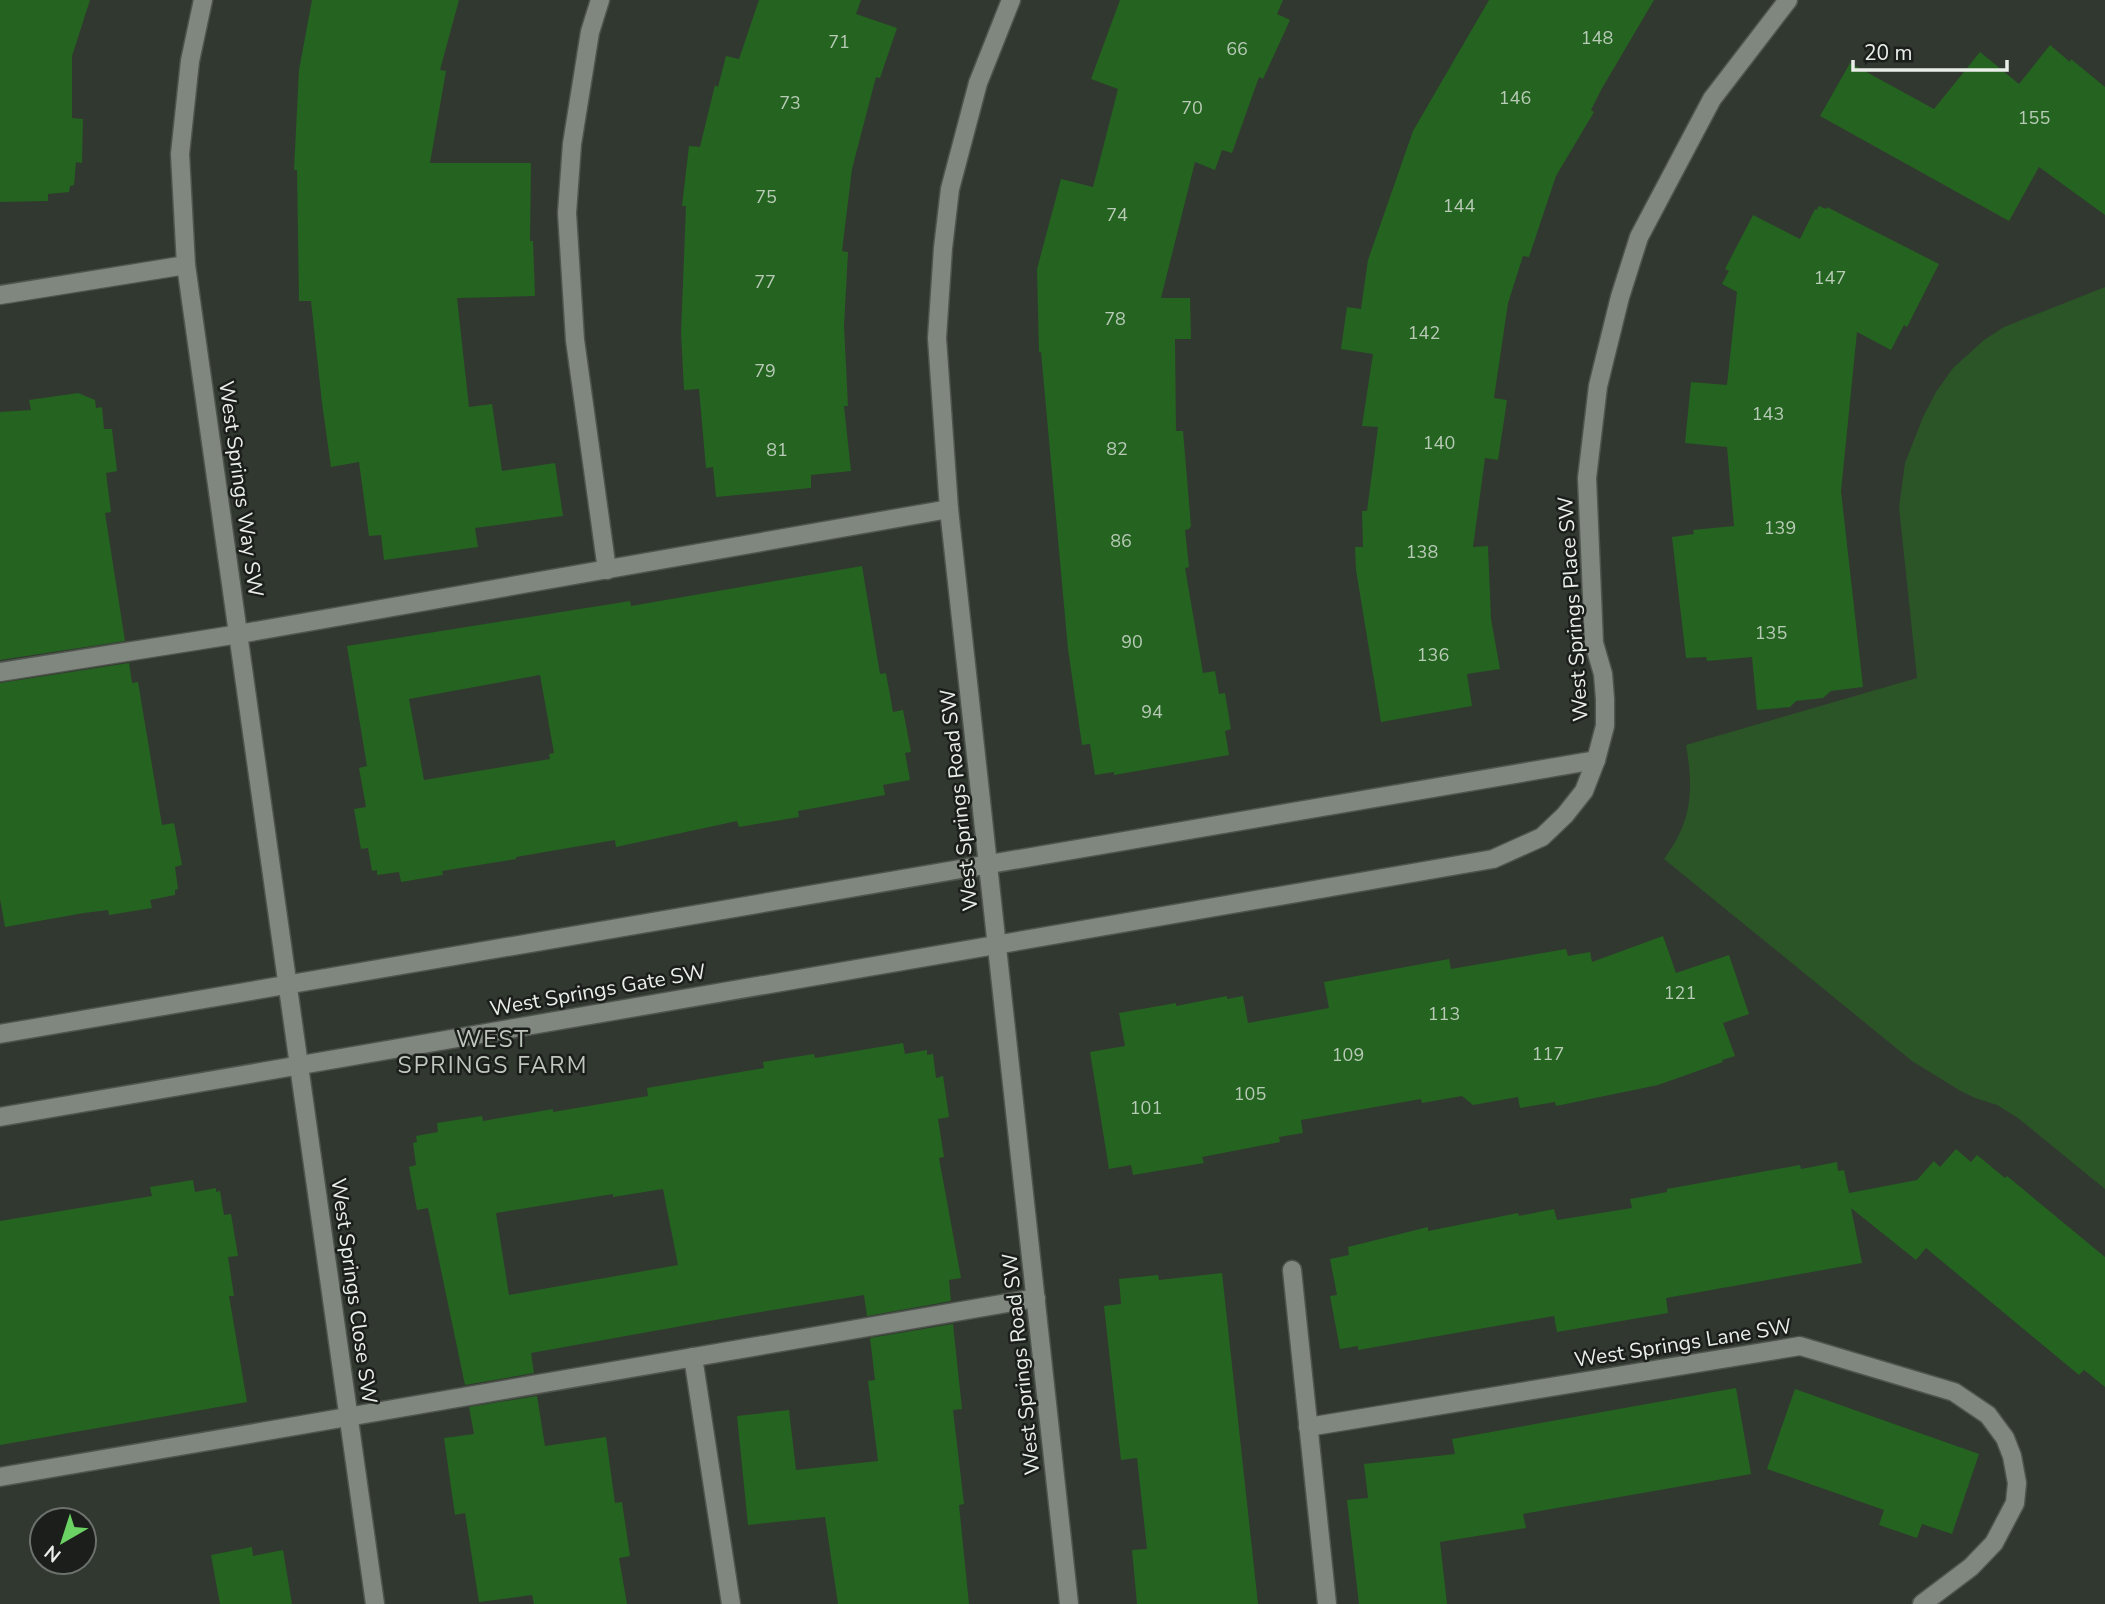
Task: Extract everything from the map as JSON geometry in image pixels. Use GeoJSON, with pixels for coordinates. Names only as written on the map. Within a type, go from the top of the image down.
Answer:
{"type":"FeatureCollection","features":[{"type":"Feature","properties":{"kind":"street","name":"West Springs Way SW"},"geometry":{"type":"LineString","coordinates":[[203,0],[190,61],[180,154],[186,265],[288,985]]}},
{"type":"Feature","properties":{"kind":"street"},"geometry":{"type":"LineString","coordinates":[[600,0],[590,32],[572,144],[567,212],[575,340],[607,570]]}},
{"type":"Feature","properties":{"kind":"street","name":"West Springs Road SW"},"geometry":{"type":"LineString","coordinates":[[1012,0],[978,83],[950,189],[937,338],[949,509],[1069,1604]]}},
{"type":"Feature","properties":{"kind":"street","name":"West Springs Place SW"},"geometry":{"type":"LineString","coordinates":[[997,945],[1493,859],[1542,837],[1565,815],[1584,791],[1605,726],[1603,674],[1594,643],[1587,478],[1598,386],[1620,297],[1639,237],[1712,99],[1788,0]]}},
{"type":"Feature","properties":{"kind":"street"},"geometry":{"type":"LineString","coordinates":[[0,295],[186,265]]}},
{"type":"Feature","properties":{"kind":"street"},"geometry":{"type":"LineString","coordinates":[[0,672],[239,634],[949,509]]}},
{"type":"Feature","properties":{"kind":"street"},"geometry":{"type":"LineString","coordinates":[[0,1034],[1596,760]]}},
{"type":"Feature","properties":{"kind":"street","name":"West Springs Gate SW"},"geometry":{"type":"LineString","coordinates":[[0,1117],[997,945]]}},
{"type":"Feature","properties":{"kind":"street","name":"West Springs Close SW"},"geometry":{"type":"LineString","coordinates":[[288,985],[375,1604]]}},
{"type":"Feature","properties":{"kind":"street"},"geometry":{"type":"LineString","coordinates":[[1292,1270],[1327,1604]]}},
{"type":"Feature","properties":{"kind":"street"},"geometry":{"type":"LineString","coordinates":[[0,1477],[1036,1298]]}},
{"type":"Feature","properties":{"kind":"street","name":"West Springs Lane SW"},"geometry":{"type":"LineString","coordinates":[[1308,1427],[1800,1346],[1832,1354],[1954,1392],[1988,1415],[2005,1438],[2012,1456],[2017,1483],[2015,1503],[1994,1543],[1970,1567],[1922,1604]]}},
{"type":"Feature","properties":{"kind":"street"},"geometry":{"type":"LineString","coordinates":[[693,1357],[731,1604]]}},
{"type":"Feature","properties":{"kind":"green space"},"geometry":{"type":"Polygon","coordinates":[[[2105,287],[2105,1189],[2018,1118],[1997,1105],[1959,1090],[1912,1061],[1664,859],[1680,832],[1688,805],[1690,777],[1686,745],[1917,678],[1899,507],[1905,463],[1923,417],[1953,368],[1984,340],[2004,327],[2105,287]]]}},
{"type":"Feature","properties":{"kind":"building"},"geometry":{"type":"Polygon","coordinates":[[[0,0],[90,0],[72,56],[72,118],[83,119],[82,163],[76,162],[74,185],[70,186],[69,192],[48,194],[48,201],[0,202],[0,0]]]}},
{"type":"Feature","properties":{"kind":"building"},"geometry":{"type":"Polygon","coordinates":[[[312,0],[459,0],[440,70],[446,71],[430,163],[531,163],[530,241],[533,241],[535,296],[457,298],[469,407],[492,404],[502,471],[555,463],[563,516],[475,528],[478,547],[384,560],[381,535],[369,536],[359,462],[331,467],[311,301],[299,301],[297,170],[294,170],[299,70],[312,0]]]}},
{"type":"Feature","properties":{"kind":"building"},"geometry":{"type":"Polygon","coordinates":[[[759,0],[861,0],[856,14],[897,28],[880,78],[876,77],[852,169],[842,251],[848,252],[844,326],[848,406],[844,406],[851,471],[811,475],[811,488],[716,497],[713,467],[706,468],[699,389],[684,390],[681,333],[686,206],[682,206],[689,146],[700,147],[715,85],[718,87],[726,56],[739,59],[759,0]]]}},
{"type":"Feature","properties":{"kind":"building"},"geometry":{"type":"Polygon","coordinates":[[[1120,0],[1283,0],[1277,14],[1290,20],[1263,79],[1259,77],[1232,153],[1222,150],[1215,170],[1195,162],[1161,298],[1190,298],[1191,339],[1175,339],[1176,431],[1183,431],[1191,526],[1185,530],[1189,567],[1185,568],[1203,673],[1215,671],[1219,694],[1225,693],[1231,729],[1225,731],[1229,755],[1114,775],[1114,772],[1095,775],[1090,744],[1082,745],[1068,649],[1039,352],[1037,269],[1061,179],[1093,187],[1118,89],[1091,79],[1120,0]]]}},
{"type":"Feature","properties":{"kind":"building"},"geometry":{"type":"Polygon","coordinates":[[[1489,0],[1654,0],[1601,90],[1591,110],[1594,112],[1556,176],[1529,257],[1523,256],[1508,303],[1494,398],[1507,400],[1498,460],[1485,458],[1473,547],[1488,546],[1491,619],[1500,669],[1467,674],[1472,706],[1381,722],[1356,570],[1355,547],[1363,547],[1362,511],[1367,511],[1378,427],[1362,426],[1373,354],[1341,349],[1347,307],[1361,309],[1368,260],[1413,131],[1489,0]]]}},
{"type":"Feature","properties":{"kind":"building"},"geometry":{"type":"Polygon","coordinates":[[[2050,45],[2105,87],[2105,215],[2039,167],[2009,221],[1820,116],[1850,63],[1934,109],[1980,52],[2019,84],[2050,45]]]}},
{"type":"Feature","properties":{"kind":"building"},"geometry":{"type":"Polygon","coordinates":[[[1819,206],[1826,209],[1827,207],[1939,264],[1907,327],[1904,325],[1891,350],[1857,332],[1841,491],[1863,687],[1831,691],[1823,698],[1796,701],[1790,707],[1757,710],[1752,657],[1707,661],[1706,657],[1686,658],[1672,537],[1694,534],[1693,530],[1734,526],[1727,447],[1685,443],[1691,382],[1727,385],[1737,292],[1722,284],[1729,271],[1725,269],[1753,215],[1800,239],[1819,206]]]}},
{"type":"Feature","properties":{"kind":"building"},"geometry":{"type":"Polygon","coordinates":[[[78,393],[95,400],[96,408],[102,407],[104,429],[112,429],[117,471],[106,473],[111,512],[105,513],[125,641],[0,660],[0,412],[31,410],[29,400],[78,393]]]}},
{"type":"Feature","properties":{"kind":"building"},"geometry":{"type":"Polygon","coordinates":[[[862,566],[880,674],[886,673],[893,712],[903,710],[911,752],[905,753],[910,780],[883,785],[885,795],[798,811],[799,817],[739,827],[737,821],[616,847],[615,840],[442,871],[443,875],[401,882],[399,872],[377,875],[377,870],[372,871],[368,848],[361,849],[354,809],[366,807],[359,768],[367,766],[347,646],[630,601],[631,606],[862,566]],[[540,675],[409,699],[424,780],[550,759],[549,754],[554,753],[540,675]]]}},
{"type":"Feature","properties":{"kind":"building"},"geometry":{"type":"Polygon","coordinates":[[[129,663],[132,683],[138,682],[162,825],[174,823],[182,865],[175,867],[178,889],[175,890],[175,895],[150,900],[152,908],[109,915],[108,910],[84,913],[5,927],[0,899],[0,683],[129,663]]]}},
{"type":"Feature","properties":{"kind":"building"},"geometry":{"type":"Polygon","coordinates":[[[1663,936],[1676,973],[1729,955],[1749,1014],[1723,1023],[1735,1056],[1658,1085],[1556,1106],[1555,1102],[1520,1108],[1518,1097],[1473,1105],[1462,1096],[1422,1103],[1421,1099],[1301,1120],[1303,1133],[1279,1137],[1280,1142],[1202,1157],[1204,1163],[1133,1175],[1131,1165],[1109,1169],[1090,1052],[1125,1046],[1119,1013],[1227,996],[1227,999],[1243,996],[1248,1023],[1329,1008],[1324,982],[1449,959],[1451,969],[1566,949],[1568,956],[1590,952],[1592,962],[1663,936]]]}},
{"type":"Feature","properties":{"kind":"building"},"geometry":{"type":"Polygon","coordinates":[[[903,1043],[905,1054],[927,1050],[927,1055],[933,1054],[936,1078],[943,1076],[949,1117],[938,1119],[944,1157],[939,1158],[961,1278],[949,1280],[951,1301],[867,1316],[864,1295],[743,1315],[531,1353],[534,1373],[465,1385],[428,1208],[417,1210],[409,1167],[416,1165],[413,1143],[417,1142],[416,1136],[438,1132],[437,1123],[482,1116],[483,1121],[648,1096],[647,1088],[764,1068],[763,1062],[814,1054],[815,1058],[903,1043]],[[663,1189],[613,1197],[613,1194],[496,1213],[509,1295],[678,1265],[663,1189]]]}},
{"type":"Feature","properties":{"kind":"building"},"geometry":{"type":"Polygon","coordinates":[[[1956,1149],[1971,1162],[1977,1155],[2005,1178],[2007,1176],[2105,1257],[2105,1387],[2084,1370],[2079,1375],[1926,1248],[1916,1260],[1851,1208],[1862,1263],[1666,1298],[1668,1313],[1557,1332],[1554,1316],[1358,1350],[1358,1346],[1340,1349],[1330,1296],[1337,1295],[1330,1259],[1349,1255],[1348,1247],[1428,1227],[1428,1231],[1518,1213],[1519,1216],[1554,1209],[1557,1220],[1632,1208],[1630,1199],[1667,1192],[1667,1189],[1800,1165],[1801,1169],[1837,1162],[1838,1171],[1844,1170],[1849,1193],[1917,1180],[1934,1161],[1940,1167],[1956,1149]]]}},
{"type":"Feature","properties":{"kind":"building"},"geometry":{"type":"Polygon","coordinates":[[[193,1180],[195,1192],[216,1188],[216,1192],[220,1191],[224,1215],[231,1214],[238,1256],[228,1257],[234,1296],[229,1296],[247,1402],[0,1445],[0,1221],[152,1196],[150,1187],[193,1180]]]}},
{"type":"Feature","properties":{"kind":"building"},"geometry":{"type":"Polygon","coordinates":[[[1222,1273],[1258,1604],[1137,1604],[1132,1550],[1147,1549],[1137,1458],[1121,1460],[1104,1306],[1121,1304],[1119,1279],[1158,1275],[1159,1280],[1222,1273]]]}},
{"type":"Feature","properties":{"kind":"building"},"geometry":{"type":"Polygon","coordinates":[[[953,1324],[962,1409],[953,1410],[964,1504],[959,1505],[969,1604],[838,1604],[825,1517],[748,1525],[737,1416],[789,1410],[796,1470],[878,1461],[868,1381],[875,1380],[870,1338],[953,1324]]]}},
{"type":"Feature","properties":{"kind":"building"},"geometry":{"type":"Polygon","coordinates":[[[1736,1388],[1751,1474],[1523,1514],[1526,1528],[1440,1542],[1447,1604],[1359,1604],[1347,1500],[1368,1498],[1364,1464],[1455,1454],[1452,1439],[1736,1388]]]}},
{"type":"Feature","properties":{"kind":"building"},"geometry":{"type":"Polygon","coordinates":[[[1795,1389],[1979,1454],[1952,1534],[1922,1524],[1917,1538],[1879,1525],[1884,1510],[1767,1469],[1795,1389]]]}},
{"type":"Feature","properties":{"kind":"building"},"geometry":{"type":"Polygon","coordinates":[[[537,1396],[545,1446],[606,1437],[615,1503],[622,1502],[630,1556],[619,1558],[627,1604],[534,1604],[532,1595],[479,1602],[465,1513],[455,1515],[444,1438],[474,1434],[469,1407],[537,1396]]]}},
{"type":"Feature","properties":{"kind":"building"},"geometry":{"type":"Polygon","coordinates":[[[252,1547],[253,1556],[283,1550],[292,1604],[220,1604],[211,1555],[252,1547]]]}},
{"type":"Feature","properties":{"kind":"district","name":"WEST SPRINGS FARM"},"geometry":{"type":"Point","coordinates":[493,1052]}}]}
